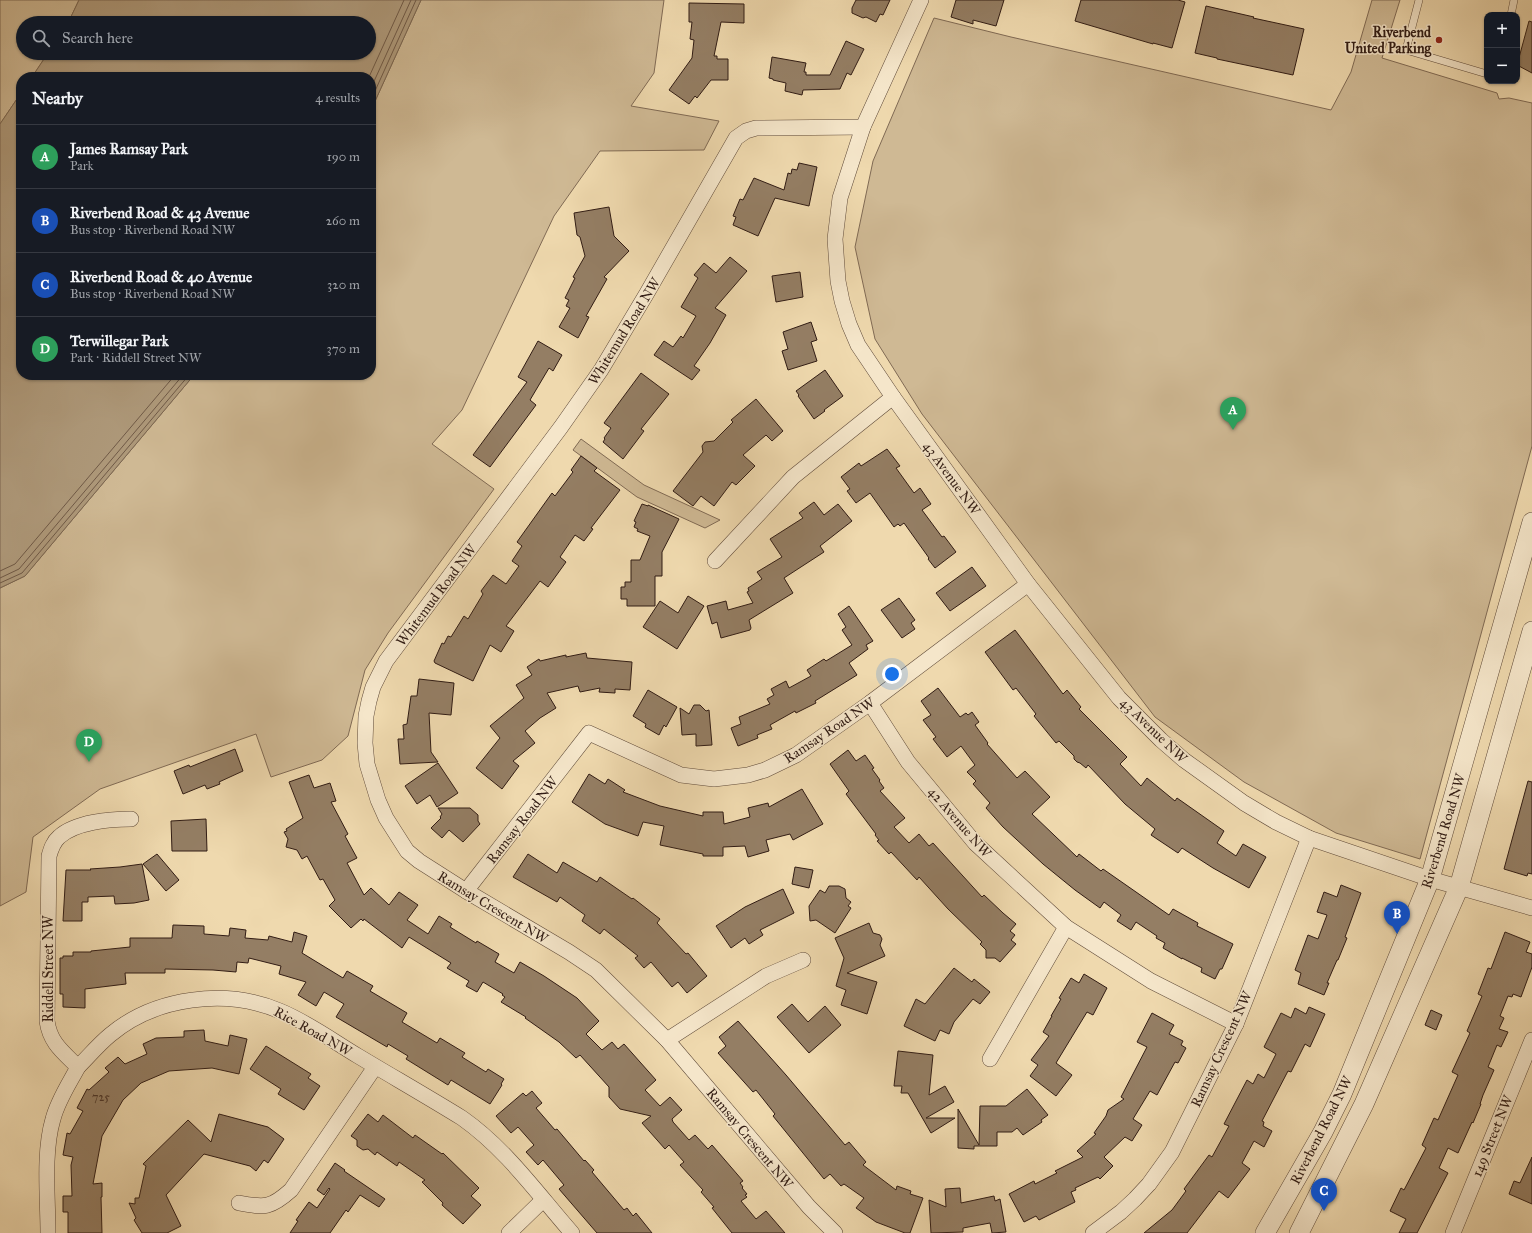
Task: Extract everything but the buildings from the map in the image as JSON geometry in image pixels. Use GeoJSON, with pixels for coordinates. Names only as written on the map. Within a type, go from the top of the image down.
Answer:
{"type":"FeatureCollection","features":[{"type":"Feature","properties":{"kind":"street"},"geometry":{"type":"LineString","coordinates":[[863,127],[921,0]]}},
{"type":"Feature","properties":{"kind":"street","name":"43 Avenue NW"},"geometry":{"type":"LineString","coordinates":[[863,127],[840,198],[835,239],[836,267],[842,301],[849,324],[858,345],[893,397],[1028,584],[1105,681],[1140,720],[1161,740],[1202,774],[1244,803],[1276,822],[1309,838],[1430,879],[1532,908]]}},
{"type":"Feature","properties":{"kind":"street","name":"Whitemud Road NW"},"geometry":{"type":"LineString","coordinates":[[365,743],[366,716],[369,702],[379,674],[386,661],[561,427],[601,370],[647,294],[736,138],[746,131],[756,128],[863,127]]}},
{"type":"Feature","properties":{"kind":"street"},"geometry":{"type":"LineString","coordinates":[[715,561],[793,477],[893,397]]}},
{"type":"Feature","properties":{"kind":"street","name":"Riverbend Road NW"},"geometry":{"type":"LineString","coordinates":[[1265,1233],[1323,1132],[1342,1094],[1430,879],[1505,621],[1532,522]]}},
{"type":"Feature","properties":{"kind":"street","name":"Ramsay Road NW"},"geometry":{"type":"LineString","coordinates":[[466,891],[589,733],[681,775],[714,779],[731,778],[765,770],[781,764],[796,755],[870,703],[1028,584]]}},
{"type":"Feature","properties":{"kind":"street","name":"Riverbend Road NW"},"geometry":{"type":"LineString","coordinates":[[1299,1233],[1364,1104],[1459,887],[1532,631]]}},
{"type":"Feature","properties":{"kind":"street","name":"42 Avenue NW"},"geometry":{"type":"LineString","coordinates":[[870,703],[908,762],[975,844],[1066,927],[1151,981],[1236,1024]]}},
{"type":"Feature","properties":{"kind":"street","name":"Ramsay Crescent NW"},"geometry":{"type":"LineString","coordinates":[[365,743],[367,764],[372,783],[386,818],[407,851],[419,861],[466,891],[569,952],[596,970],[667,1040],[809,1207],[835,1233]]}},
{"type":"Feature","properties":{"kind":"street","name":"Riddell Street NW"},"geometry":{"type":"LineString","coordinates":[[78,1067],[52,1040],[48,1032],[49,856],[56,841],[60,836],[68,831],[104,820],[131,819]]}},
{"type":"Feature","properties":{"kind":"street","name":"Ramsay Crescent NW"},"geometry":{"type":"LineString","coordinates":[[1093,1233],[1121,1212],[1135,1199],[1161,1168],[1172,1152],[1236,1024],[1309,838]]}},
{"type":"Feature","properties":{"kind":"street"},"geometry":{"type":"LineString","coordinates":[[990,1059],[1066,927]]}},
{"type":"Feature","properties":{"kind":"street"},"geometry":{"type":"LineString","coordinates":[[667,1040],[766,976],[803,960]]}},
{"type":"Feature","properties":{"kind":"street","name":"Rice Road NW"},"geometry":{"type":"LineString","coordinates":[[78,1067],[111,1034],[129,1022],[154,1009],[179,1002],[206,999],[256,1003],[279,1010],[477,1128],[502,1151],[572,1233]]}},
{"type":"Feature","properties":{"kind":"street","name":"149 Street NW"},"geometry":{"type":"LineString","coordinates":[[1453,1233],[1532,1040]]}},
{"type":"Feature","properties":{"kind":"street"},"geometry":{"type":"LineString","coordinates":[[48,1233],[49,1136],[59,1101],[78,1067]]}},
{"type":"Feature","properties":{"kind":"street"},"geometry":{"type":"LineString","coordinates":[[239,1203],[267,1206],[276,1202],[291,1190],[375,1067]]}},
{"type":"Feature","properties":{"kind":"street"},"geometry":{"type":"LineString","coordinates":[[510,1233],[543,1200]]}},
{"type":"Feature","properties":{"kind":"lane"},"geometry":{"type":"LineString","coordinates":[[1419,0],[1406,50],[1484,73]]}},
{"type":"Feature","properties":{"kind":"lane"},"geometry":{"type":"LineString","coordinates":[[1512,12],[1514,0]]}},
{"type":"Feature","properties":{"kind":"shaded area"},"geometry":{"type":"Polygon","coordinates":[[[0,0],[79,0],[71,16],[16,16],[16,60],[43,60],[35,72],[16,72],[16,100],[0,124],[0,0]]]}},
{"type":"Feature","properties":{"kind":"shaded area"},"geometry":{"type":"Polygon","coordinates":[[[421,0],[664,0],[654,73],[631,106],[719,121],[704,150],[600,151],[554,216],[462,410],[432,444],[494,489],[388,633],[365,670],[348,736],[322,760],[271,777],[256,734],[100,789],[33,837],[26,892],[0,906],[0,588],[25,576],[190,380],[376,380],[376,99],[421,0]]]}},
{"type":"Feature","properties":{"kind":"shaded area"},"geometry":{"type":"Polygon","coordinates":[[[1372,0],[1400,0],[1382,58],[1497,93],[1499,99],[1509,98],[1532,103],[1532,446],[1420,859],[1336,833],[1244,782],[1155,717],[922,414],[875,339],[855,247],[873,161],[934,18],[1331,110],[1351,72],[1372,0]]]}},
{"type":"Feature","properties":{"kind":"shaded area"},"geometry":{"type":"Polygon","coordinates":[[[581,439],[644,485],[720,520],[705,528],[637,497],[573,450],[581,439]]]}},
{"type":"Feature","properties":{"kind":"water"},"geometry":{"type":"Polygon","coordinates":[[[79,0],[421,0],[376,99],[376,72],[35,72],[43,60],[376,60],[376,16],[71,16],[79,0]]]}},
{"type":"Feature","properties":{"kind":"water"},"geometry":{"type":"Polygon","coordinates":[[[16,100],[16,380],[190,380],[25,576],[0,588],[0,124],[16,100]]]}},
{"type":"Feature","properties":{"kind":"place","name":"Riverbend United Parking"},"geometry":{"type":"Point","coordinates":[1439,40]}},
{"type":"Feature","properties":{"kind":"place","name":"James Ramsay Park"},"geometry":{"type":"Point","coordinates":[1233,430]}},
{"type":"Feature","properties":{"kind":"place","name":"Terwillegar Park"},"geometry":{"type":"Point","coordinates":[89,762]}},
{"type":"Feature","properties":{"kind":"place","name":"Riverbend Road & 43 Avenue"},"geometry":{"type":"Point","coordinates":[1397,934]}},
{"type":"Feature","properties":{"kind":"place","name":"Riverbend Road & 40 Avenue"},"geometry":{"type":"Point","coordinates":[1324,1211]}}]}
